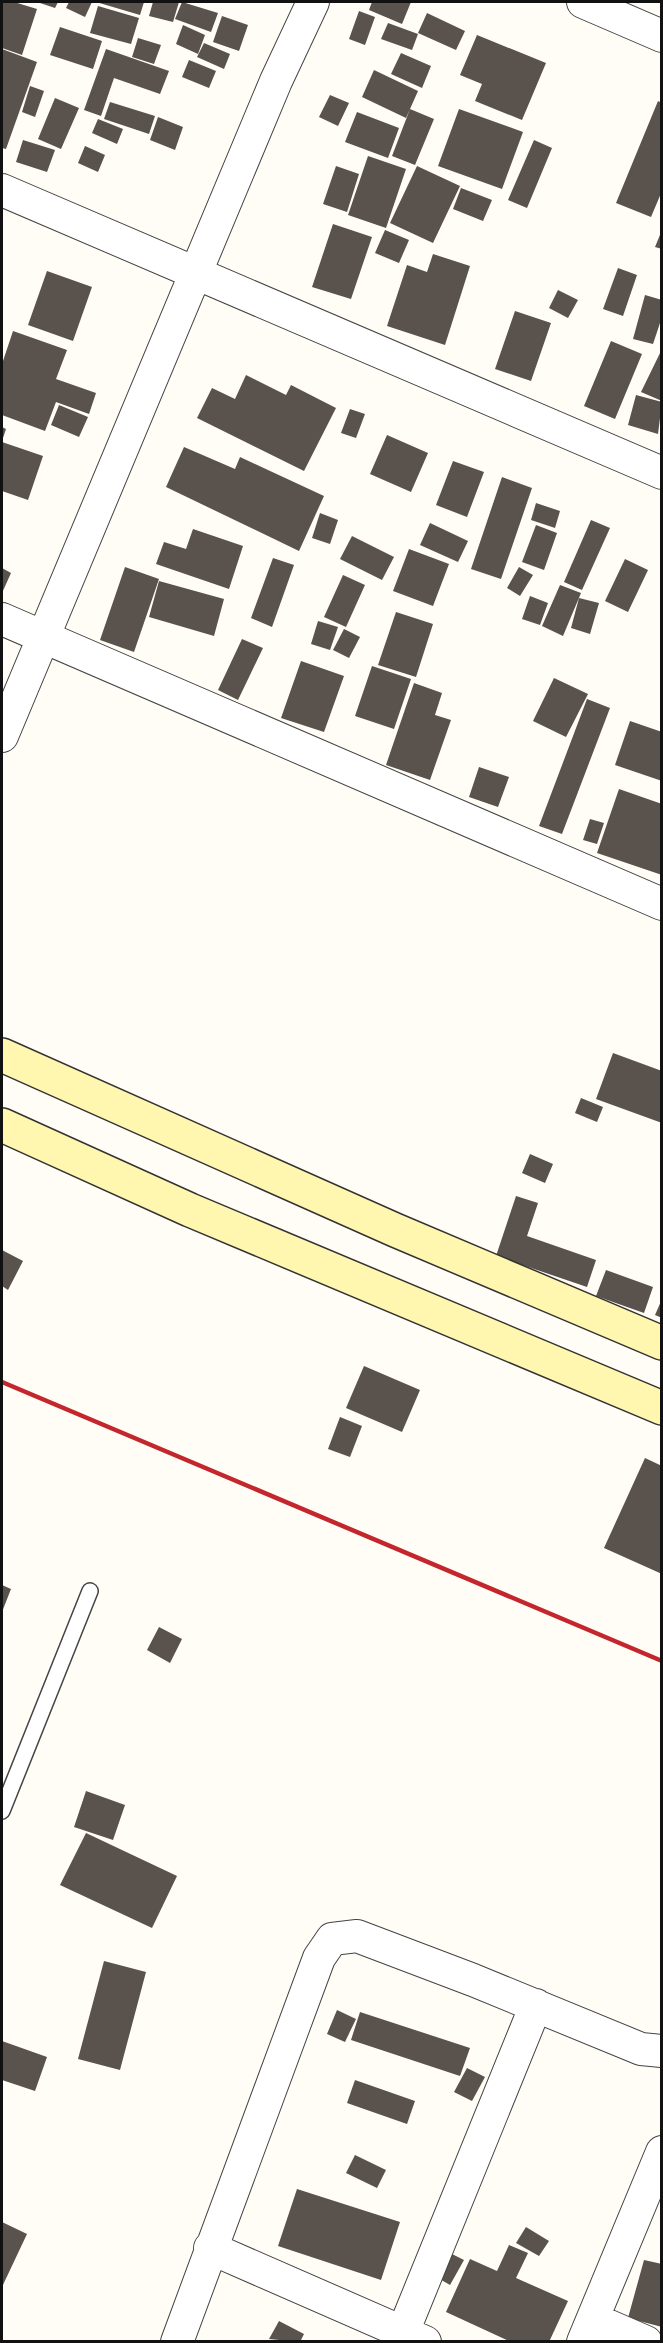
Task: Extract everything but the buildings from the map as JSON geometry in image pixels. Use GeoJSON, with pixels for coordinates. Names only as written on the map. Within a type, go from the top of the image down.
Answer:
{"type":"FeatureCollection","features":[{"type":"Feature","properties":{"kind":"main road"},"geometry":{"type":"LineString","coordinates":[[2,1055],[395,1230],[662,1343]]}},
{"type":"Feature","properties":{"kind":"main road"},"geometry":{"type":"LineString","coordinates":[[2,1125],[190,1210],[662,1408]]}},
{"type":"Feature","properties":{"kind":"street"},"geometry":{"type":"LineString","coordinates":[[2,736],[276,81],[313,2]]}},
{"type":"Feature","properties":{"kind":"street"},"geometry":{"type":"LineString","coordinates":[[583,2],[662,36]]}},
{"type":"Feature","properties":{"kind":"street"},"geometry":{"type":"LineString","coordinates":[[2,190],[662,473]]}},
{"type":"Feature","properties":{"kind":"street"},"geometry":{"type":"LineString","coordinates":[[2,619],[662,904]]}},
{"type":"Feature","properties":{"kind":"street"},"geometry":{"type":"LineString","coordinates":[[177,2342],[319,1958],[332,1939],[357,1936],[536,2005],[641,2049],[662,2051]]}},
{"type":"Feature","properties":{"kind":"street"},"geometry":{"type":"LineString","coordinates":[[210,2248],[409,2338],[536,2005]]}},
{"type":"Feature","properties":{"kind":"street"},"geometry":{"type":"LineString","coordinates":[[646,2342],[588,2330],[660,2160]]}},
{"type":"Feature","properties":{"kind":"lane"},"geometry":{"type":"LineString","coordinates":[[2,1811],[90,1591]]}},
{"type":"Feature","properties":{"kind":"railway"},"geometry":{"type":"LineString","coordinates":[[2,1382],[662,1661]]}}]}
